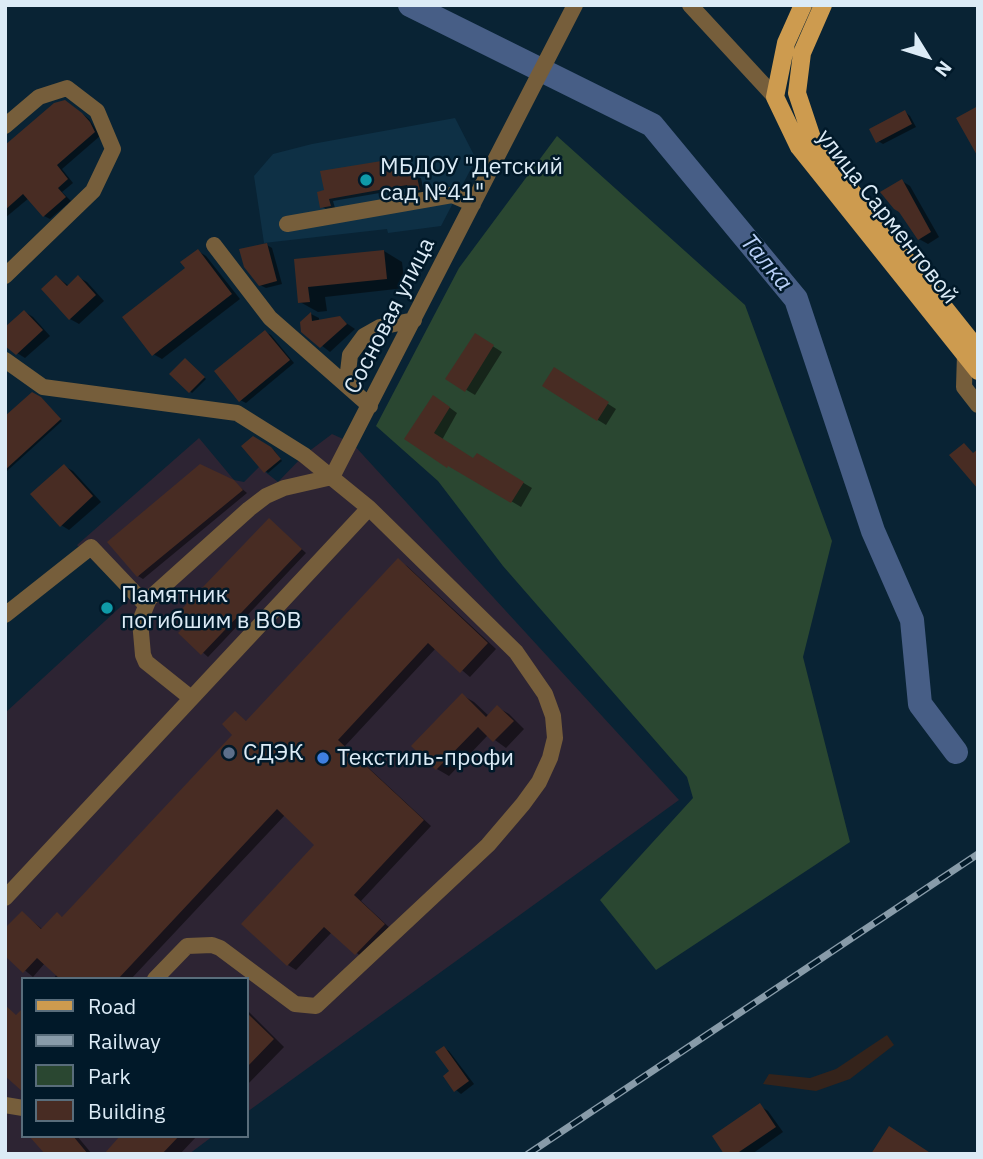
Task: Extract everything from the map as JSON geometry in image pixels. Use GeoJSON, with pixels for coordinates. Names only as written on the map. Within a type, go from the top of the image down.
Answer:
{"type":"FeatureCollection","features":[{"type":"Feature","properties":{"kind":"main road"},"geometry":{"type":"LineString","coordinates":[[775,97],[786,43],[803,5]]}},
{"type":"Feature","properties":{"kind":"main road","name":"улица Сарментовой"},"geometry":{"type":"LineString","coordinates":[[823,5],[802,53],[797,93],[814,144],[972,353],[978,371]]}},
{"type":"Feature","properties":{"kind":"main road","name":"улица Сарментовой"},"geometry":{"type":"LineString","coordinates":[[775,97],[799,147],[972,353]]}},
{"type":"Feature","properties":{"kind":"street","name":"Сосновая улица"},"geometry":{"type":"LineString","coordinates":[[332,477],[575,5]]}},
{"type":"Feature","properties":{"kind":"street"},"geometry":{"type":"LineString","coordinates":[[690,5],[775,97]]}},
{"type":"Feature","properties":{"kind":"street"},"geometry":{"type":"LineString","coordinates":[[5,126],[39,97],[67,88],[97,111],[113,149],[93,191],[5,276]]}},
{"type":"Feature","properties":{"kind":"street"},"geometry":{"type":"LineString","coordinates":[[287,224],[452,195],[473,204]]}},
{"type":"Feature","properties":{"kind":"street"},"geometry":{"type":"LineString","coordinates":[[214,245],[270,318],[370,405]]}},
{"type":"Feature","properties":{"kind":"street"},"geometry":{"type":"LineString","coordinates":[[352,388],[348,372],[350,355],[364,336],[380,327],[414,320]]}},
{"type":"Feature","properties":{"kind":"street"},"geometry":{"type":"LineString","coordinates":[[972,353],[964,387],[978,405]]}},
{"type":"Feature","properties":{"kind":"street"},"geometry":{"type":"LineString","coordinates":[[5,360],[43,387],[237,413],[304,455],[369,508],[516,652],[545,694],[553,716],[555,738],[550,758],[539,782],[523,804],[488,845],[316,1006],[295,1004],[220,948],[212,945],[187,946],[157,977]]}},
{"type":"Feature","properties":{"kind":"street"},"geometry":{"type":"LineString","coordinates":[[191,698],[146,662],[139,632],[149,599],[266,496],[284,488],[332,477]]}},
{"type":"Feature","properties":{"kind":"street"},"geometry":{"type":"LineString","coordinates":[[5,898],[369,508]]}},
{"type":"Feature","properties":{"kind":"street"},"geometry":{"type":"LineString","coordinates":[[5,615],[91,547],[146,605]]}},
{"type":"Feature","properties":{"kind":"shaded area"},"geometry":{"type":"Polygon","coordinates":[[[455,118],[476,159],[441,226],[388,233],[387,229],[264,243],[254,176],[273,154],[312,144],[455,118]]]}},
{"type":"Feature","properties":{"kind":"shaded area","name":"Текстиль-профи"},"geometry":{"type":"Polygon","coordinates":[[[332,434],[352,443],[679,800],[248,1111],[248,977],[21,977],[21,1138],[210,1138],[189,1154],[5,1154],[5,713],[130,598],[77,545],[199,438],[234,480],[244,482],[259,467],[278,482],[304,455],[332,434]]]}},
{"type":"Feature","properties":{"kind":"shaded area"},"geometry":{"type":"Polygon","coordinates":[[[887,1035],[894,1045],[850,1079],[816,1091],[763,1084],[769,1074],[810,1078],[836,1069],[887,1035]]]}},
{"type":"Feature","properties":{"kind":"green space"},"geometry":{"type":"Polygon","coordinates":[[[557,136],[745,305],[832,541],[803,657],[850,842],[656,970],[600,900],[693,798],[687,777],[503,566],[438,481],[376,426],[459,268],[557,136]]]}},
{"type":"Feature","properties":{"kind":"building"},"geometry":{"type":"Polygon","coordinates":[[[65,100],[82,113],[95,132],[57,165],[68,179],[58,188],[66,197],[43,217],[23,194],[5,210],[5,145],[54,103],[65,100]]]}},
{"type":"Feature","properties":{"kind":"building"},"geometry":{"type":"Polygon","coordinates":[[[978,106],[978,157],[956,118],[978,106]]]}},
{"type":"Feature","properties":{"kind":"building"},"geometry":{"type":"Polygon","coordinates":[[[905,110],[912,124],[876,143],[869,129],[905,110]]]}},
{"type":"Feature","properties":{"kind":"building","name":"МБДОУ \"Детский сад №41\""},"geometry":{"type":"Polygon","coordinates":[[[406,157],[409,175],[416,173],[420,190],[408,192],[407,185],[329,199],[331,206],[320,208],[317,192],[324,190],[320,171],[406,157]]]}},
{"type":"Feature","properties":{"kind":"building"},"geometry":{"type":"Polygon","coordinates":[[[902,179],[931,232],[918,240],[899,212],[880,192],[902,179]]]}},
{"type":"Feature","properties":{"kind":"building"},"geometry":{"type":"Polygon","coordinates":[[[267,243],[277,281],[259,286],[244,267],[239,249],[267,243]]]}},
{"type":"Feature","properties":{"kind":"building"},"geometry":{"type":"Polygon","coordinates":[[[198,249],[232,294],[152,356],[122,317],[185,268],[180,262],[198,249]]]}},
{"type":"Feature","properties":{"kind":"building"},"geometry":{"type":"Polygon","coordinates":[[[384,250],[387,279],[308,287],[310,302],[298,303],[294,259],[384,250]]]}},
{"type":"Feature","properties":{"kind":"building"},"geometry":{"type":"Polygon","coordinates":[[[56,275],[67,286],[78,275],[96,295],[69,320],[41,289],[56,275]]]}},
{"type":"Feature","properties":{"kind":"building"},"geometry":{"type":"Polygon","coordinates":[[[24,310],[43,330],[16,355],[5,346],[5,327],[24,310]]]}},
{"type":"Feature","properties":{"kind":"building"},"geometry":{"type":"Polygon","coordinates":[[[311,312],[312,321],[340,316],[347,324],[320,348],[301,332],[300,322],[311,312]]]}},
{"type":"Feature","properties":{"kind":"building"},"geometry":{"type":"Polygon","coordinates":[[[265,330],[290,360],[239,402],[214,371],[265,330]]]}},
{"type":"Feature","properties":{"kind":"building"},"geometry":{"type":"Polygon","coordinates":[[[475,333],[494,345],[465,392],[445,379],[475,333]]]}},
{"type":"Feature","properties":{"kind":"building"},"geometry":{"type":"Polygon","coordinates":[[[185,358],[205,377],[189,393],[169,374],[185,358]]]}},
{"type":"Feature","properties":{"kind":"building"},"geometry":{"type":"Polygon","coordinates":[[[554,367],[609,402],[597,421],[542,386],[554,367]]]}},
{"type":"Feature","properties":{"kind":"building"},"geometry":{"type":"Polygon","coordinates":[[[32,392],[41,397],[61,419],[5,470],[5,416],[32,392]]]}},
{"type":"Feature","properties":{"kind":"building"},"geometry":{"type":"Polygon","coordinates":[[[433,395],[450,407],[434,433],[473,458],[477,453],[524,482],[511,503],[448,466],[447,468],[404,439],[433,395]]]}},
{"type":"Feature","properties":{"kind":"building"},"geometry":{"type":"Polygon","coordinates":[[[253,436],[271,447],[281,459],[264,473],[241,446],[253,436]]]}},
{"type":"Feature","properties":{"kind":"building"},"geometry":{"type":"Polygon","coordinates":[[[964,443],[973,453],[978,449],[978,489],[949,455],[964,443]]]}},
{"type":"Feature","properties":{"kind":"building"},"geometry":{"type":"Polygon","coordinates":[[[64,464],[93,496],[60,527],[30,494],[64,464]]]}},
{"type":"Feature","properties":{"kind":"building"},"geometry":{"type":"Polygon","coordinates":[[[200,464],[234,480],[243,490],[137,577],[107,542],[200,464]]]}},
{"type":"Feature","properties":{"kind":"building"},"geometry":{"type":"Polygon","coordinates":[[[269,518],[302,549],[201,655],[178,633],[190,621],[180,611],[269,518]]]}},
{"type":"Feature","properties":{"kind":"building"},"geometry":{"type":"Polygon","coordinates":[[[398,558],[488,643],[460,673],[428,643],[338,740],[424,820],[354,895],[385,924],[355,955],[324,927],[287,966],[241,924],[314,845],[277,809],[120,977],[58,977],[37,958],[23,973],[5,956],[5,928],[22,911],[41,929],[57,912],[62,917],[232,735],[222,724],[235,711],[246,721],[398,558]]]}},
{"type":"Feature","properties":{"kind":"building"},"geometry":{"type":"Polygon","coordinates":[[[462,693],[486,717],[497,705],[514,721],[493,742],[478,727],[436,770],[411,746],[462,693]]]}},
{"type":"Feature","properties":{"kind":"building"},"geometry":{"type":"Polygon","coordinates":[[[5,1005],[16,1015],[21,1010],[21,1090],[5,1076],[5,1005]]]}},
{"type":"Feature","properties":{"kind":"building"},"geometry":{"type":"Polygon","coordinates":[[[248,1014],[274,1039],[248,1066],[248,1014]]]}},
{"type":"Feature","properties":{"kind":"building"},"geometry":{"type":"Polygon","coordinates":[[[444,1046],[469,1081],[454,1092],[443,1076],[449,1071],[435,1052],[444,1046]]]}},
{"type":"Feature","properties":{"kind":"building"},"geometry":{"type":"Polygon","coordinates":[[[760,1103],[776,1127],[736,1154],[724,1154],[712,1136],[760,1103]]]}},
{"type":"Feature","properties":{"kind":"building"},"geometry":{"type":"Polygon","coordinates":[[[889,1126],[932,1154],[871,1154],[889,1126]]]}},
{"type":"Feature","properties":{"kind":"building"},"geometry":{"type":"Polygon","coordinates":[[[31,1138],[75,1138],[88,1154],[45,1154],[31,1138]]]}},
{"type":"Feature","properties":{"kind":"building"},"geometry":{"type":"Polygon","coordinates":[[[118,1138],[177,1138],[162,1154],[104,1154],[118,1138]]]}},
{"type":"Feature","properties":{"kind":"waterway","name":"Талка"},"geometry":{"type":"LineString","coordinates":[[410,5],[652,125],[796,299],[873,531],[912,620],[920,704],[956,752]]}},
{"type":"Feature","properties":{"kind":"railway"},"geometry":{"type":"LineString","coordinates":[[528,1154],[978,854]]}},
{"type":"Feature","properties":{"kind":"place","name":"МБДОУ \"Детский сад №41\""},"geometry":{"type":"Point","coordinates":[366,180]}},
{"type":"Feature","properties":{"kind":"place","name":"Памятник погибшим в ВОВ"},"geometry":{"type":"Point","coordinates":[107,608]}},
{"type":"Feature","properties":{"kind":"place","name":"СДЭК"},"geometry":{"type":"Point","coordinates":[229,753]}},
{"type":"Feature","properties":{"kind":"place","name":"Текстиль-профи"},"geometry":{"type":"Point","coordinates":[323,758]}}]}
